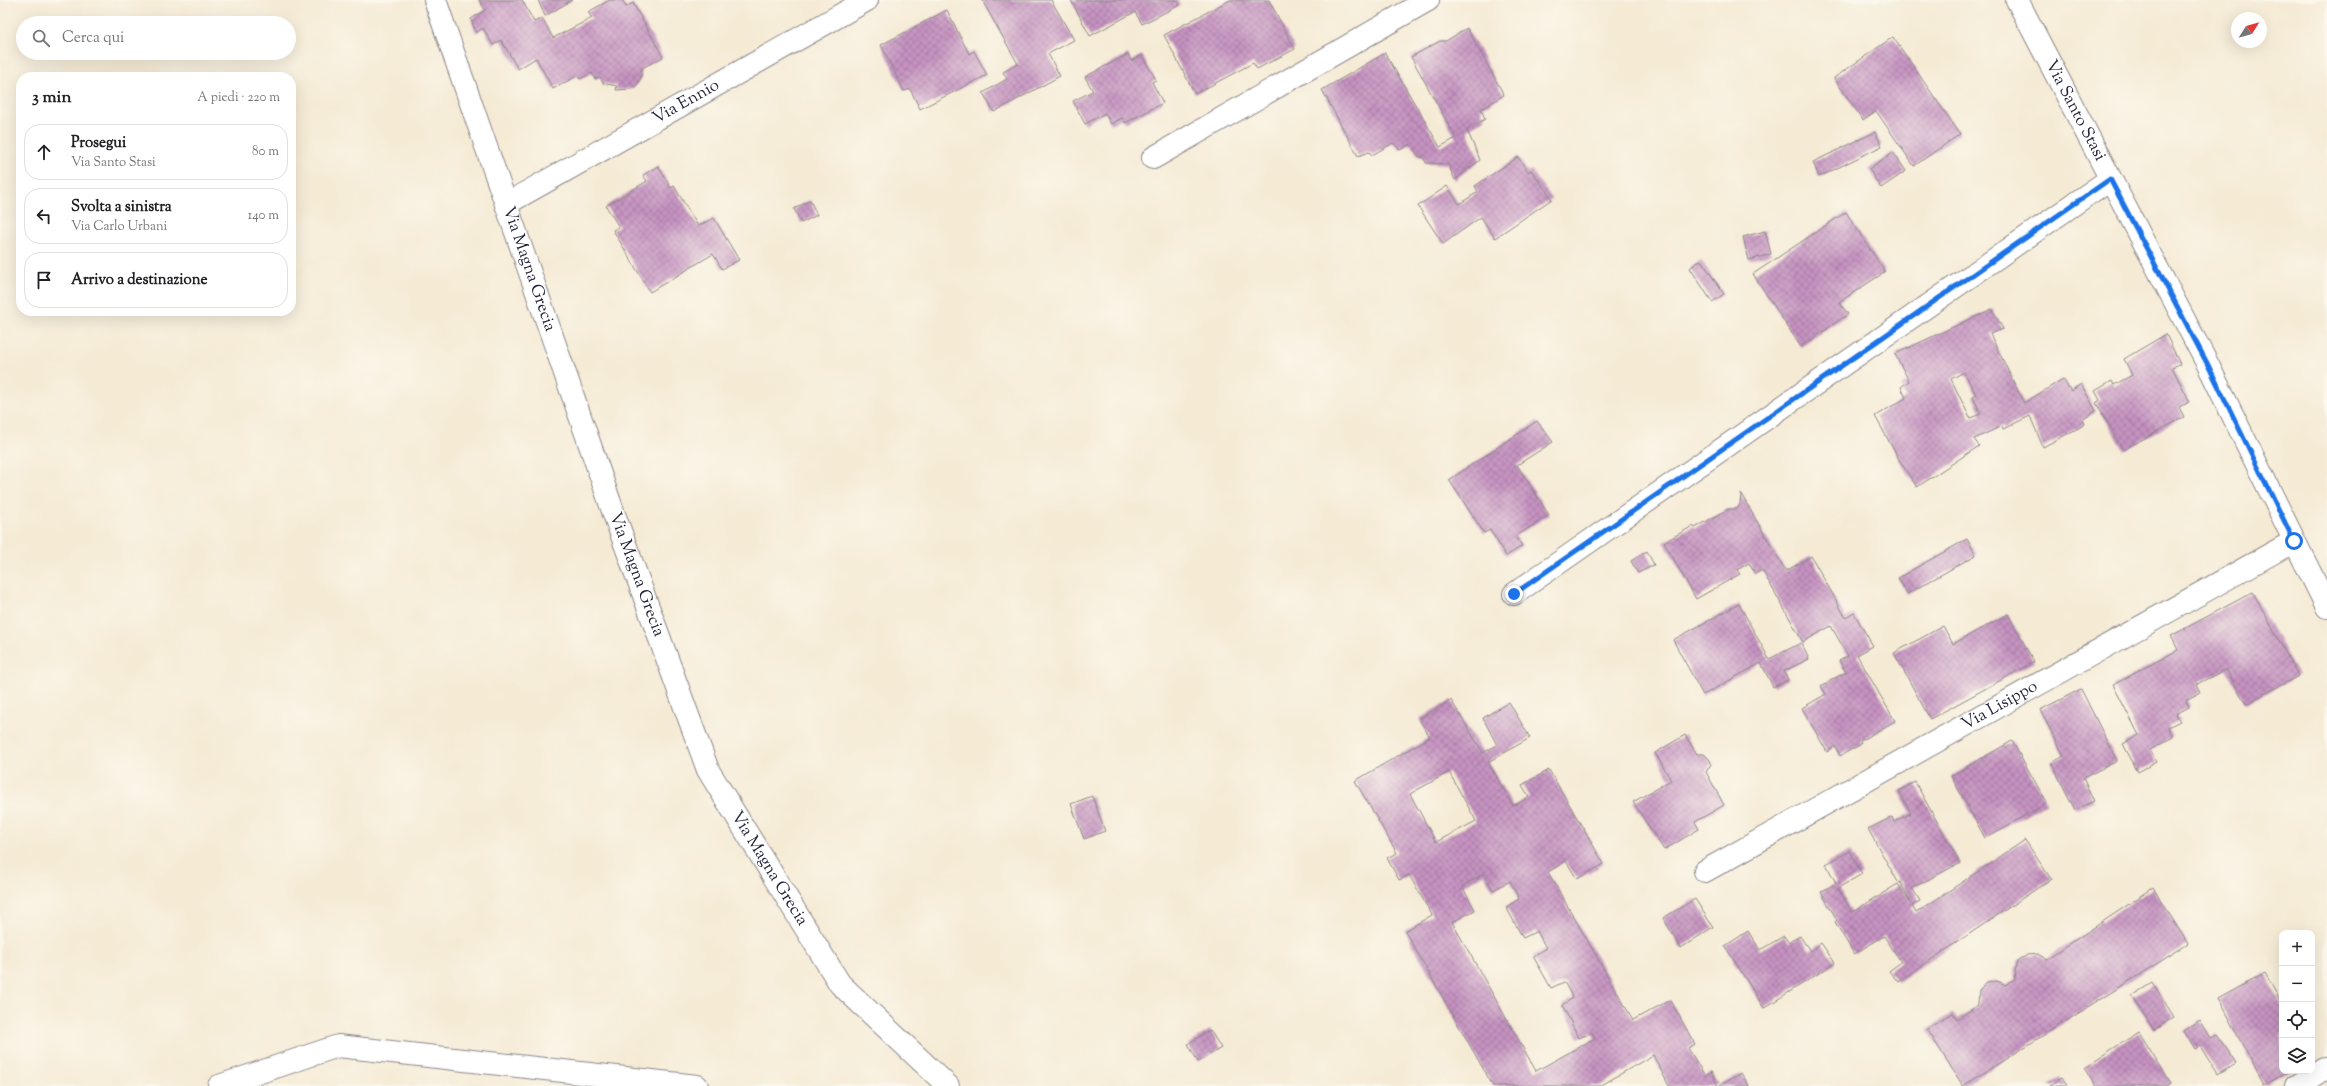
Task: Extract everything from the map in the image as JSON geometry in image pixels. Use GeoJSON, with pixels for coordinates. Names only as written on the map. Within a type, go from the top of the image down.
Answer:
{"type":"FeatureCollection","features":[{"type":"Feature","properties":{"kind":"street","name":"Via Magna Grecia"},"geometry":{"type":"LineString","coordinates":[[435,0],[614,514],[708,770],[840,984],[948,1086]]}},
{"type":"Feature","properties":{"kind":"street","name":"Via Ennio"},"geometry":{"type":"LineString","coordinates":[[506,204],[867,0]]}},
{"type":"Feature","properties":{"kind":"street"},"geometry":{"type":"LineString","coordinates":[[1153,158],[1428,0]]}},
{"type":"Feature","properties":{"kind":"street","name":"Via Santo Stasi"},"geometry":{"type":"LineString","coordinates":[[2016,0],[2208,365],[2327,607]]}},
{"type":"Feature","properties":{"kind":"street"},"geometry":{"type":"LineString","coordinates":[[1514,594],[2110,179]]}},
{"type":"Feature","properties":{"kind":"street","name":"Via Lisippo"},"geometry":{"type":"LineString","coordinates":[[1705,871],[2294,541]]}},
{"type":"Feature","properties":{"kind":"street"},"geometry":{"type":"LineString","coordinates":[[219,1086],[338,1046],[697,1086]]}},
{"type":"Feature","properties":{"kind":"street"},"geometry":{"type":"LineString","coordinates":[[2297,1086],[2327,1067]]}},
{"type":"Feature","properties":{"kind":"building"},"geometry":{"type":"Polygon","coordinates":[[[479,0],[522,0],[534,22],[542,18],[553,38],[592,18],[588,12],[610,0],[622,0],[626,7],[633,3],[663,57],[642,68],[641,77],[637,85],[631,89],[616,90],[617,86],[603,83],[600,77],[595,79],[592,73],[580,79],[577,76],[553,89],[536,58],[518,69],[501,40],[493,45],[483,28],[476,33],[471,19],[485,10],[479,0]]]}},
{"type":"Feature","properties":{"kind":"building"},"geometry":{"type":"Polygon","coordinates":[[[538,0],[572,0],[545,16],[538,0]]]}},
{"type":"Feature","properties":{"kind":"building"},"geometry":{"type":"Polygon","coordinates":[[[982,0],[1051,0],[1074,40],[1048,54],[1060,76],[994,112],[983,93],[1007,79],[1003,72],[1018,64],[982,0]]]}},
{"type":"Feature","properties":{"kind":"building"},"geometry":{"type":"Polygon","coordinates":[[[1071,0],[1177,0],[1180,5],[1142,24],[1135,12],[1090,36],[1071,0]]]}},
{"type":"Feature","properties":{"kind":"building"},"geometry":{"type":"Polygon","coordinates":[[[1230,0],[1269,0],[1295,49],[1257,69],[1253,63],[1195,94],[1164,35],[1230,0]]]}},
{"type":"Feature","properties":{"kind":"building"},"geometry":{"type":"Polygon","coordinates":[[[947,10],[969,54],[974,51],[987,75],[920,109],[910,89],[904,91],[881,45],[947,10]]]}},
{"type":"Feature","properties":{"kind":"building"},"geometry":{"type":"Polygon","coordinates":[[[1467,28],[1504,95],[1481,109],[1485,119],[1467,130],[1480,160],[1455,180],[1448,164],[1426,163],[1424,158],[1419,156],[1410,144],[1400,150],[1393,143],[1372,155],[1369,152],[1358,156],[1322,90],[1385,53],[1440,147],[1456,138],[1411,57],[1440,41],[1446,41],[1467,28]]]}},
{"type":"Feature","properties":{"kind":"building"},"geometry":{"type":"Polygon","coordinates":[[[1893,37],[1960,134],[1914,166],[1876,111],[1863,120],[1834,78],[1893,37]]]}},
{"type":"Feature","properties":{"kind":"building"},"geometry":{"type":"Polygon","coordinates":[[[1128,54],[1131,61],[1142,55],[1156,80],[1152,82],[1163,103],[1125,123],[1122,118],[1111,124],[1105,113],[1085,124],[1073,101],[1093,91],[1085,77],[1128,54]]]}},
{"type":"Feature","properties":{"kind":"building"},"geometry":{"type":"Polygon","coordinates":[[[1875,132],[1882,146],[1819,177],[1813,162],[1875,132]]]}},
{"type":"Feature","properties":{"kind":"building"},"geometry":{"type":"Polygon","coordinates":[[[1893,152],[1906,171],[1881,188],[1869,169],[1893,152]]]}},
{"type":"Feature","properties":{"kind":"building"},"geometry":{"type":"Polygon","coordinates":[[[1518,157],[1528,172],[1531,170],[1552,199],[1495,238],[1481,217],[1443,244],[1418,206],[1447,186],[1459,204],[1478,192],[1475,186],[1518,157]]]}},
{"type":"Feature","properties":{"kind":"building"},"geometry":{"type":"Polygon","coordinates":[[[658,166],[671,188],[674,186],[698,226],[714,218],[739,260],[722,269],[713,254],[650,292],[613,230],[619,227],[606,206],[647,181],[643,175],[658,166]]]}},
{"type":"Feature","properties":{"kind":"building"},"geometry":{"type":"Polygon","coordinates":[[[810,200],[817,215],[801,223],[794,209],[810,200]]]}},
{"type":"Feature","properties":{"kind":"building"},"geometry":{"type":"Polygon","coordinates":[[[1846,212],[1885,272],[1839,302],[1848,314],[1801,347],[1753,274],[1846,212]]]}},
{"type":"Feature","properties":{"kind":"building"},"geometry":{"type":"Polygon","coordinates":[[[1765,231],[1771,254],[1749,260],[1743,237],[1765,231]]]}},
{"type":"Feature","properties":{"kind":"building"},"geometry":{"type":"Polygon","coordinates":[[[1701,260],[1724,294],[1712,302],[1690,268],[1701,260]]]}},
{"type":"Feature","properties":{"kind":"building"},"geometry":{"type":"Polygon","coordinates":[[[1992,309],[2003,329],[1990,334],[2024,403],[2063,379],[2071,391],[2081,384],[2096,411],[2082,420],[2084,424],[2082,426],[2043,447],[2030,416],[2003,429],[2002,426],[1974,439],[1979,446],[1917,487],[1901,463],[1875,416],[1906,398],[1901,387],[1909,381],[1895,354],[1992,309]],[[1964,372],[1951,379],[1970,418],[1981,414],[1973,397],[1976,395],[1964,372]]]}},
{"type":"Feature","properties":{"kind":"building"},"geometry":{"type":"Polygon","coordinates":[[[2166,334],[2180,364],[2172,367],[2190,402],[2179,407],[2184,417],[2123,450],[2096,403],[2100,400],[2095,391],[2112,381],[2114,385],[2132,375],[2124,359],[2166,334]]]}},
{"type":"Feature","properties":{"kind":"building"},"geometry":{"type":"Polygon","coordinates":[[[1537,421],[1553,442],[1517,465],[1549,515],[1516,536],[1522,546],[1506,556],[1490,530],[1484,533],[1449,480],[1537,421]]]}},
{"type":"Feature","properties":{"kind":"building"},"geometry":{"type":"Polygon","coordinates":[[[1741,494],[1786,571],[1811,556],[1846,618],[1854,613],[1873,646],[1857,655],[1895,721],[1860,741],[1861,744],[1840,756],[1835,746],[1827,752],[1802,708],[1826,694],[1821,686],[1846,672],[1839,661],[1848,656],[1831,626],[1803,642],[1762,570],[1755,574],[1749,563],[1737,570],[1740,574],[1696,599],[1664,542],[1693,526],[1695,528],[1728,509],[1737,509],[1740,504],[1741,494]]]}},
{"type":"Feature","properties":{"kind":"building"},"geometry":{"type":"Polygon","coordinates":[[[1967,539],[1976,555],[1907,594],[1898,578],[1967,539]]]}},
{"type":"Feature","properties":{"kind":"building"},"geometry":{"type":"Polygon","coordinates":[[[1647,551],[1654,565],[1638,573],[1631,561],[1647,551]]]}},
{"type":"Feature","properties":{"kind":"building"},"geometry":{"type":"Polygon","coordinates":[[[2253,592],[2298,676],[2246,704],[2226,669],[2197,684],[2201,692],[2186,700],[2189,707],[2176,714],[2180,721],[2168,727],[2173,737],[2150,750],[2156,762],[2138,772],[2123,744],[2139,735],[2113,685],[2178,650],[2171,636],[2253,592]]]}},
{"type":"Feature","properties":{"kind":"building"},"geometry":{"type":"Polygon","coordinates":[[[1739,604],[1769,659],[1801,643],[1809,659],[1784,671],[1788,680],[1773,687],[1761,663],[1703,695],[1673,640],[1739,604]]]}},
{"type":"Feature","properties":{"kind":"building"},"geometry":{"type":"Polygon","coordinates":[[[2008,614],[2034,662],[1930,719],[1894,653],[1943,626],[1953,644],[2008,614]]]}},
{"type":"Feature","properties":{"kind":"building"},"geometry":{"type":"Polygon","coordinates":[[[2081,689],[2117,761],[2083,778],[2094,801],[2075,810],[2051,762],[2064,756],[2040,710],[2081,689]]]}},
{"type":"Feature","properties":{"kind":"building"},"geometry":{"type":"Polygon","coordinates":[[[1451,700],[1483,753],[1497,745],[1483,718],[1509,702],[1530,738],[1488,762],[1513,806],[1529,797],[1522,785],[1549,770],[1604,864],[1577,879],[1566,861],[1548,872],[1633,1020],[1670,1000],[1695,1044],[1688,1048],[1705,1076],[1711,1072],[1718,1086],[1669,1086],[1653,1055],[1600,1086],[1493,1086],[1405,931],[1432,915],[1409,875],[1399,880],[1387,858],[1397,853],[1355,781],[1430,737],[1419,719],[1451,700]],[[1449,772],[1410,794],[1436,842],[1476,821],[1449,772]],[[1484,874],[1462,886],[1475,910],[1452,922],[1536,1071],[1595,1038],[1592,1032],[1579,1038],[1562,1005],[1573,998],[1564,982],[1551,988],[1533,956],[1546,948],[1537,931],[1523,938],[1506,907],[1519,899],[1510,881],[1493,890],[1484,874]]]}},
{"type":"Feature","properties":{"kind":"building"},"geometry":{"type":"Polygon","coordinates":[[[1685,735],[1697,754],[1704,754],[1710,760],[1711,764],[1706,772],[1724,805],[1695,822],[1699,829],[1664,850],[1633,802],[1671,780],[1655,753],[1685,735]]]}},
{"type":"Feature","properties":{"kind":"building"},"geometry":{"type":"Polygon","coordinates":[[[2012,741],[2047,803],[1985,838],[1951,776],[2012,741]]]}},
{"type":"Feature","properties":{"kind":"building"},"geometry":{"type":"Polygon","coordinates":[[[1915,782],[1960,863],[1912,888],[1920,901],[1912,906],[1916,913],[2025,840],[2051,879],[1898,982],[1889,971],[1901,962],[1884,936],[1854,954],[1835,922],[1837,920],[1821,892],[1836,883],[1826,864],[1850,851],[1862,874],[1838,888],[1852,912],[1898,884],[1911,904],[1900,881],[1898,882],[1868,829],[1892,817],[1894,822],[1911,813],[1899,791],[1915,782]]]}},
{"type":"Feature","properties":{"kind":"building"},"geometry":{"type":"Polygon","coordinates":[[[1092,796],[1105,831],[1084,839],[1071,804],[1092,796]]]}},
{"type":"Feature","properties":{"kind":"building"},"geometry":{"type":"Polygon","coordinates":[[[2153,888],[2188,944],[1963,1086],[1927,1029],[1953,1013],[1957,1019],[1978,1005],[1979,990],[1987,983],[1997,981],[2006,985],[2015,980],[2014,970],[2018,961],[2027,955],[2037,954],[2047,959],[2153,888]]]}},
{"type":"Feature","properties":{"kind":"building"},"geometry":{"type":"Polygon","coordinates":[[[1695,899],[1713,927],[1681,948],[1663,918],[1695,899]]]}},
{"type":"Feature","properties":{"kind":"building"},"geometry":{"type":"Polygon","coordinates":[[[1748,931],[1760,950],[1784,936],[1789,943],[1800,936],[1810,951],[1821,943],[1835,963],[1764,1008],[1725,946],[1748,931]]]}},
{"type":"Feature","properties":{"kind":"building"},"geometry":{"type":"Polygon","coordinates":[[[2265,973],[2279,999],[2279,1074],[2285,1074],[2264,1085],[2218,999],[2265,973]]]}},
{"type":"Feature","properties":{"kind":"building"},"geometry":{"type":"Polygon","coordinates":[[[2153,983],[2174,1017],[2154,1030],[2132,996],[2153,983]]]}},
{"type":"Feature","properties":{"kind":"building"},"geometry":{"type":"Polygon","coordinates":[[[2200,1020],[2211,1038],[2217,1035],[2236,1063],[2218,1074],[2200,1045],[2195,1049],[2184,1031],[2200,1020]]]}},
{"type":"Feature","properties":{"kind":"building"},"geometry":{"type":"Polygon","coordinates":[[[1210,1030],[1221,1048],[1198,1062],[1188,1044],[1210,1030]]]}},
{"type":"Feature","properties":{"kind":"building"},"geometry":{"type":"Polygon","coordinates":[[[2139,1032],[2171,1083],[2167,1086],[2096,1086],[2084,1067],[2139,1032]]]}},
{"type":"Feature","properties":{"kind":"building"},"geometry":{"type":"Polygon","coordinates":[[[1741,1073],[1749,1086],[1718,1086],[1741,1073]]]}},
{"type":"Feature","properties":{"kind":"building"},"geometry":{"type":"Polygon","coordinates":[[[2061,1078],[2066,1086],[2048,1086],[2061,1078]]]}},
{"type":"Feature","properties":{"kind":"route"},"geometry":{"type":"LineString","coordinates":[[1514,594],[2110,179],[2208,365],[2294,541]]}}]}
